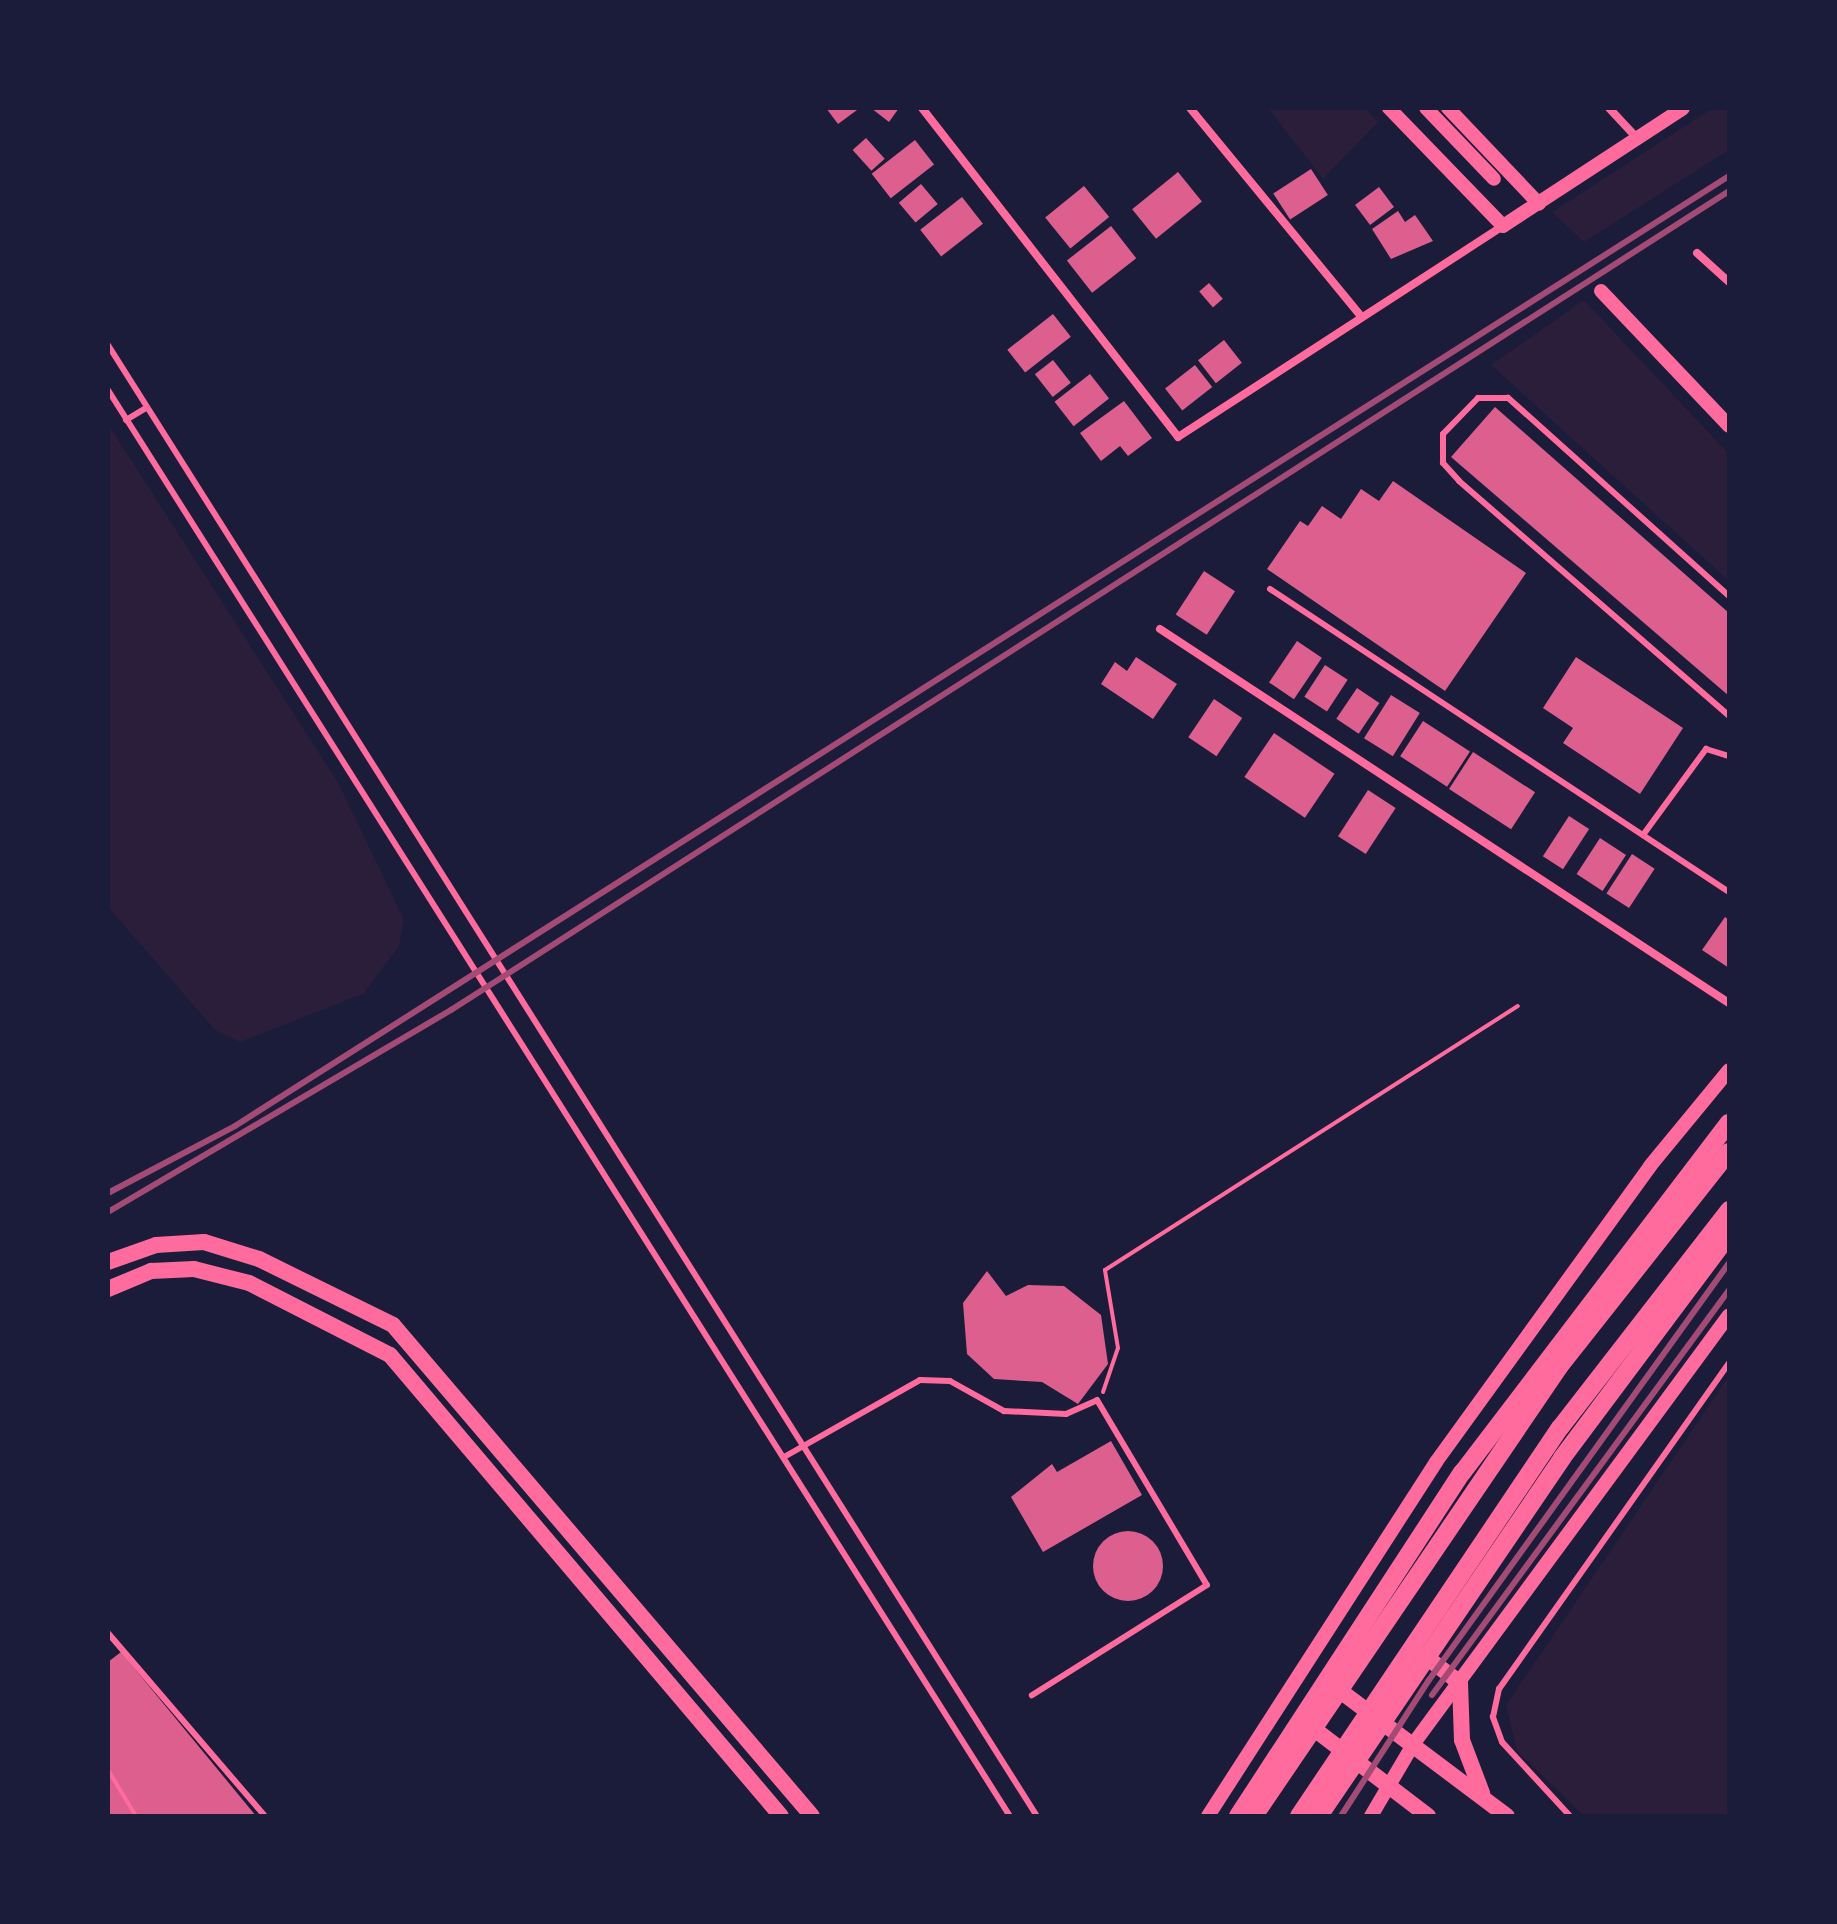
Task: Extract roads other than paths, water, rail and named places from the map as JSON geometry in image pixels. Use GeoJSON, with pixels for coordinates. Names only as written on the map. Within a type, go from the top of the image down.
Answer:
{"type":"FeatureCollection","features":[{"type":"Feature","properties":{"kind":"highway"},"geometry":{"type":"LineString","coordinates":[[1238,1816],[1299,1717],[1462,1473],[1729,1123]]}},
{"type":"Feature","properties":{"kind":"highway"},"geometry":{"type":"LineString","coordinates":[[1254,1816],[1559,1367],[1729,1152]]}},
{"type":"Feature","properties":{"kind":"highway"},"geometry":{"type":"LineString","coordinates":[[1299,1816],[1560,1428],[1729,1210]]}},
{"type":"Feature","properties":{"kind":"highway"},"geometry":{"type":"LineString","coordinates":[[1319,1816],[1425,1656],[1729,1235]]}},
{"type":"Feature","properties":{"kind":"main road"},"geometry":{"type":"LineString","coordinates":[[108,1262],[183,1243],[259,1259],[405,1335],[812,1816]]}},
{"type":"Feature","properties":{"kind":"main road"},"geometry":{"type":"LineString","coordinates":[[182,1269],[183,1243]]}},
{"type":"Feature","properties":{"kind":"main road"},"geometry":{"type":"LineString","coordinates":[[108,1289],[151,1271],[182,1269],[249,1283],[390,1355],[781,1816]]}},
{"type":"Feature","properties":{"kind":"main road"},"geometry":{"type":"LineString","coordinates":[[1425,1656],[1460,1683],[1462,1740],[1486,1799]]}},
{"type":"Feature","properties":{"kind":"main road"},"geometry":{"type":"LineString","coordinates":[[1324,1679],[1382,1719],[1507,1816]]}},
{"type":"Feature","properties":{"kind":"main road"},"geometry":{"type":"LineString","coordinates":[[1299,1717],[1428,1816]]}},
{"type":"Feature","properties":{"kind":"street"},"geometry":{"type":"LineString","coordinates":[[922,108],[1178,437],[1683,108]]}},
{"type":"Feature","properties":{"kind":"street"},"geometry":{"type":"LineString","coordinates":[[1190,108],[1361,316]]}},
{"type":"Feature","properties":{"kind":"street"},"geometry":{"type":"LineString","coordinates":[[1389,108],[1503,226]]}},
{"type":"Feature","properties":{"kind":"street"},"geometry":{"type":"LineString","coordinates":[[1426,108],[1494,179]]}},
{"type":"Feature","properties":{"kind":"street"},"geometry":{"type":"LineString","coordinates":[[1448,108],[1539,204]]}},
{"type":"Feature","properties":{"kind":"street"},"geometry":{"type":"LineString","coordinates":[[1609,108],[1637,138]]}},
{"type":"Feature","properties":{"kind":"street"},"geometry":{"type":"LineString","coordinates":[[1697,253],[1729,282]]}},
{"type":"Feature","properties":{"kind":"street"},"geometry":{"type":"LineString","coordinates":[[1601,291],[1729,426]]}},
{"type":"Feature","properties":{"kind":"street"},"geometry":{"type":"LineString","coordinates":[[1160,629],[1729,1003]]}},
{"type":"Feature","properties":{"kind":"street"},"geometry":{"type":"LineString","coordinates":[[1208,1816],[1303,1665],[1446,1449],[1650,1166],[1729,1070]]}},
{"type":"Feature","properties":{"kind":"street"},"geometry":{"type":"LineString","coordinates":[[1371,1816],[1414,1743],[1729,1315]]}},
{"type":"Feature","properties":{"kind":"lane"},"geometry":{"type":"LineString","coordinates":[[108,345],[459,896],[1037,1816]]}},
{"type":"Feature","properties":{"kind":"lane"},"geometry":{"type":"LineString","coordinates":[[108,390],[1010,1816]]}},
{"type":"Feature","properties":{"kind":"lane"},"geometry":{"type":"LineString","coordinates":[[1729,596],[1508,398],[1478,398],[1443,434],[1443,463],[1459,481],[1729,716]]}},
{"type":"Feature","properties":{"kind":"lane"},"geometry":{"type":"LineString","coordinates":[[126,420],[146,408]]}},
{"type":"Feature","properties":{"kind":"lane"},"geometry":{"type":"LineString","coordinates":[[1270,589],[1729,892]]}},
{"type":"Feature","properties":{"kind":"lane"},"geometry":{"type":"LineString","coordinates":[[1643,835],[1706,749],[1729,756]]}},
{"type":"Feature","properties":{"kind":"lane"},"geometry":{"type":"LineString","coordinates":[[1570,1816],[1502,1742],[1493,1717],[1499,1689],[1729,1363]]}},
{"type":"Feature","properties":{"kind":"lane"},"geometry":{"type":"LineString","coordinates":[[784,1457],[920,1380],[950,1381],[1004,1411],[1066,1414],[1097,1400],[1207,1585],[1032,1695]]}},
{"type":"Feature","properties":{"kind":"lane"},"geometry":{"type":"LineString","coordinates":[[108,1633],[265,1816]]}},
{"type":"Feature","properties":{"kind":"railway"},"geometry":{"type":"LineString","coordinates":[[108,1193],[235,1126],[1729,176]]}},
{"type":"Feature","properties":{"kind":"railway"},"geometry":{"type":"LineString","coordinates":[[108,1212],[451,1010],[1729,191]]}},
{"type":"Feature","properties":{"kind":"railway"},"geometry":{"type":"LineString","coordinates":[[1341,1816],[1429,1680],[1729,1263]]}},
{"type":"Feature","properties":{"kind":"railway"},"geometry":{"type":"LineString","coordinates":[[1432,1695],[1729,1290]]}}]}
